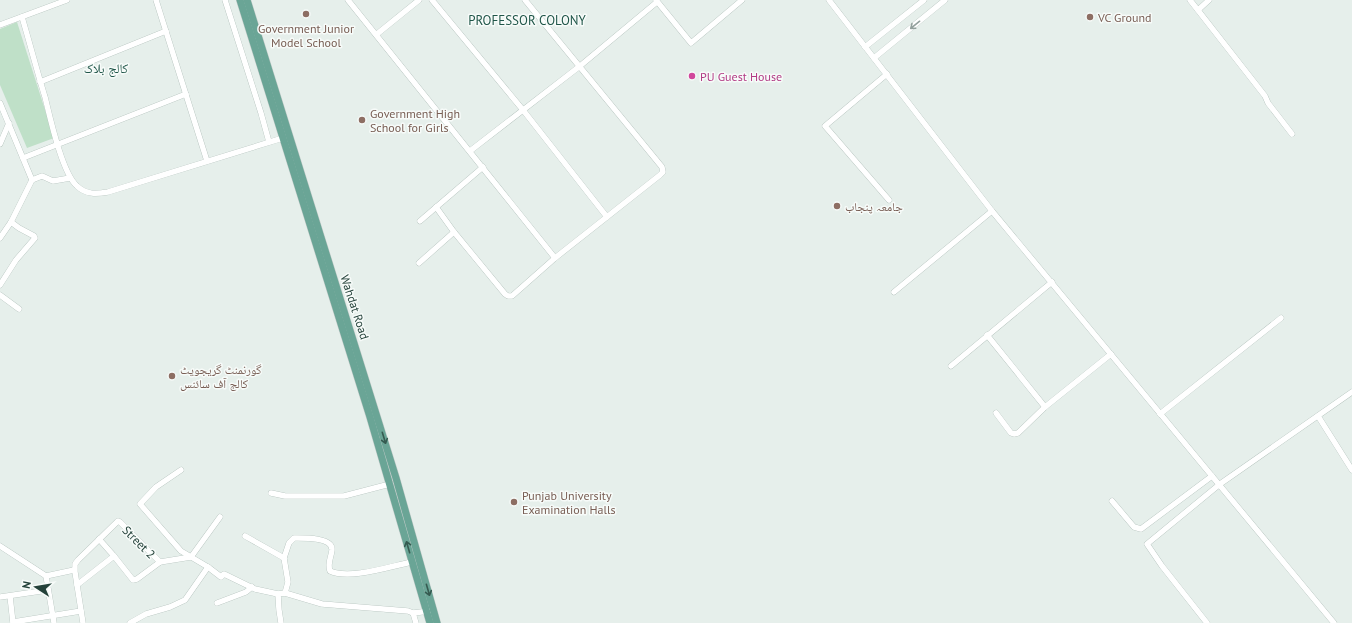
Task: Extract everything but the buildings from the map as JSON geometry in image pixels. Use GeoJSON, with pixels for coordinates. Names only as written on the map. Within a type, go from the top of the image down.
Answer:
{"type":"FeatureCollection","features":[{"type":"Feature","properties":{"kind":"main road","name":"Wahdat Road"},"geometry":{"type":"LineString","coordinates":[[240,0],[261,57],[396,478],[430,611],[430,623]]}},
{"type":"Feature","properties":{"kind":"main road","name":"Wahdat Road"},"geometry":{"type":"LineString","coordinates":[[246,0],[283,138],[347,339],[412,562],[430,611],[437,623]]}},
{"type":"Feature","properties":{"kind":"street"},"geometry":{"type":"LineString","coordinates":[[0,25],[67,0]]}},
{"type":"Feature","properties":{"kind":"street"},"geometry":{"type":"LineString","coordinates":[[156,0],[207,161]]}},
{"type":"Feature","properties":{"kind":"street"},"geometry":{"type":"LineString","coordinates":[[225,0],[269,142]]}},
{"type":"Feature","properties":{"kind":"street"},"geometry":{"type":"LineString","coordinates":[[348,0],[470,150],[555,258]]}},
{"type":"Feature","properties":{"kind":"street"},"geometry":{"type":"LineString","coordinates":[[376,34],[419,0]]}},
{"type":"Feature","properties":{"kind":"street"},"geometry":{"type":"LineString","coordinates":[[432,0],[523,110],[607,216]]}},
{"type":"Feature","properties":{"kind":"street"},"geometry":{"type":"LineString","coordinates":[[436,206],[454,232],[508,296],[512,296],[555,258],[663,172],[662,167],[525,0]]}},
{"type":"Feature","properties":{"kind":"street"},"geometry":{"type":"LineString","coordinates":[[470,150],[580,66],[657,1],[691,43],[742,0]]}},
{"type":"Feature","properties":{"kind":"street"},"geometry":{"type":"LineString","coordinates":[[829,0],[992,211],[1334,623]]}},
{"type":"Feature","properties":{"kind":"street"},"geometry":{"type":"LineString","coordinates":[[865,47],[924,0]]}},
{"type":"Feature","properties":{"kind":"street"},"geometry":{"type":"LineString","coordinates":[[874,58],[945,0]]}},
{"type":"Feature","properties":{"kind":"street"},"geometry":{"type":"LineString","coordinates":[[1190,0],[1265,96],[1268,103],[1292,134]]}},
{"type":"Feature","properties":{"kind":"street"},"geometry":{"type":"LineString","coordinates":[[1198,10],[1209,0]]}},
{"type":"Feature","properties":{"kind":"street"},"geometry":{"type":"LineString","coordinates":[[22,17],[58,145],[70,178],[85,192],[97,194],[108,192],[283,138]]}},
{"type":"Feature","properties":{"kind":"street"},"geometry":{"type":"LineString","coordinates":[[40,82],[166,31]]}},
{"type":"Feature","properties":{"kind":"street"},"geometry":{"type":"LineString","coordinates":[[887,74],[826,126],[889,200]]}},
{"type":"Feature","properties":{"kind":"street"},"geometry":{"type":"LineString","coordinates":[[23,158],[186,94]]}},
{"type":"Feature","properties":{"kind":"street"},"geometry":{"type":"LineString","coordinates":[[0,103],[32,180]]}},
{"type":"Feature","properties":{"kind":"street"},"geometry":{"type":"LineString","coordinates":[[0,144],[9,123]]}},
{"type":"Feature","properties":{"kind":"street"},"geometry":{"type":"LineString","coordinates":[[420,221],[483,167]]}},
{"type":"Feature","properties":{"kind":"street"},"geometry":{"type":"LineString","coordinates":[[0,238],[11,222],[32,180],[42,176],[53,182],[70,178]]}},
{"type":"Feature","properties":{"kind":"street"},"geometry":{"type":"LineString","coordinates":[[894,292],[992,211]]}},
{"type":"Feature","properties":{"kind":"street"},"geometry":{"type":"LineString","coordinates":[[0,285],[16,260],[35,238],[11,222]]}},
{"type":"Feature","properties":{"kind":"street"},"geometry":{"type":"LineString","coordinates":[[419,263],[454,232]]}},
{"type":"Feature","properties":{"kind":"street"},"geometry":{"type":"LineString","coordinates":[[951,366],[1052,282]]}},
{"type":"Feature","properties":{"kind":"street"},"geometry":{"type":"LineString","coordinates":[[0,295],[19,309]]}},
{"type":"Feature","properties":{"kind":"street"},"geometry":{"type":"LineString","coordinates":[[1160,414],[1281,318]]}},
{"type":"Feature","properties":{"kind":"street"},"geometry":{"type":"LineString","coordinates":[[987,335],[1045,407]]}},
{"type":"Feature","properties":{"kind":"street"},"geometry":{"type":"LineString","coordinates":[[996,412],[1011,433],[1018,433],[1045,407],[1111,354]]}},
{"type":"Feature","properties":{"kind":"street"},"geometry":{"type":"LineString","coordinates":[[1207,623],[1162,566],[1147,544],[1220,484],[1352,392]]}},
{"type":"Feature","properties":{"kind":"street"},"geometry":{"type":"LineString","coordinates":[[1318,416],[1352,470]]}},
{"type":"Feature","properties":{"kind":"street"},"geometry":{"type":"LineString","coordinates":[[181,470],[156,487],[140,504],[180,551],[208,567],[221,577],[224,574],[252,587],[278,594],[285,593],[322,604],[408,611],[413,613],[430,611]]}},
{"type":"Feature","properties":{"kind":"street"},"geometry":{"type":"LineString","coordinates":[[1112,501],[1134,527],[1141,529],[1212,476]]}},
{"type":"Feature","properties":{"kind":"street"},"geometry":{"type":"LineString","coordinates":[[271,493],[285,496],[344,496],[390,484]]}},
{"type":"Feature","properties":{"kind":"street"},"geometry":{"type":"LineString","coordinates":[[83,623],[74,570],[75,564],[99,539],[133,580],[137,579],[160,562],[191,557],[220,517]]}},
{"type":"Feature","properties":{"kind":"street","name":"Street 2"},"geometry":{"type":"LineString","coordinates":[[99,539],[118,521],[160,562]]}},
{"type":"Feature","properties":{"kind":"street"},"geometry":{"type":"LineString","coordinates":[[245,536],[284,558]]}},
{"type":"Feature","properties":{"kind":"street"},"geometry":{"type":"LineString","coordinates":[[285,593],[288,582],[284,558],[289,543],[294,538],[323,540],[329,542],[332,545],[332,550],[329,569],[330,572],[339,574],[348,575],[412,562]]}},
{"type":"Feature","properties":{"kind":"street"},"geometry":{"type":"LineString","coordinates":[[0,546],[46,576],[74,570]]}},
{"type":"Feature","properties":{"kind":"street"},"geometry":{"type":"LineString","coordinates":[[77,585],[114,556]]}},
{"type":"Feature","properties":{"kind":"street"},"geometry":{"type":"LineString","coordinates":[[130,623],[146,614],[170,607],[184,600],[208,567]]}},
{"type":"Feature","properties":{"kind":"street"},"geometry":{"type":"LineString","coordinates":[[46,576],[54,623]]}},
{"type":"Feature","properties":{"kind":"street"},"geometry":{"type":"LineString","coordinates":[[217,603],[246,592],[252,587]]}},
{"type":"Feature","properties":{"kind":"street"},"geometry":{"type":"LineString","coordinates":[[0,597],[48,590]]}},
{"type":"Feature","properties":{"kind":"street"},"geometry":{"type":"LineString","coordinates":[[278,594],[278,610],[281,623]]}},
{"type":"Feature","properties":{"kind":"street"},"geometry":{"type":"LineString","coordinates":[[10,596],[13,623],[81,611]]}},
{"type":"Feature","properties":{"kind":"street"},"geometry":{"type":"LineString","coordinates":[[413,613],[416,623]]}},
{"type":"Feature","properties":{"kind":"green space"},"geometry":{"type":"Polygon","coordinates":[[[17,22],[54,138],[27,148],[0,85],[0,29],[17,22]]]}},
{"type":"Feature","properties":{"kind":"place","name":"Government Junior Model School"},"geometry":{"type":"Point","coordinates":[306,14]}},
{"type":"Feature","properties":{"kind":"place","name":"VC Ground"},"geometry":{"type":"Point","coordinates":[1090,17]}},
{"type":"Feature","properties":{"kind":"place","name":"PU Guest House"},"geometry":{"type":"Point","coordinates":[692,76]}},
{"type":"Feature","properties":{"kind":"place","name":"Government High School for Girls"},"geometry":{"type":"Point","coordinates":[362,120]}},
{"type":"Feature","properties":{"kind":"place","name":"جامعہ پنجاب"},"geometry":{"type":"Point","coordinates":[837,206]}},
{"type":"Feature","properties":{"kind":"place","name":"گورنمنٹ گریجویٹ کالج آف سائنس"},"geometry":{"type":"Point","coordinates":[172,376]}},
{"type":"Feature","properties":{"kind":"place","name":"Punjab University Examination Halls"},"geometry":{"type":"Point","coordinates":[514,502]}},
{"type":"Feature","properties":{"kind":"district","name":"PROFESSOR COLONY"},"geometry":{"type":"Point","coordinates":[527,20]}},
{"type":"Feature","properties":{"kind":"district","name":"کالج بلاک"},"geometry":{"type":"Point","coordinates":[106,68]}}]}
